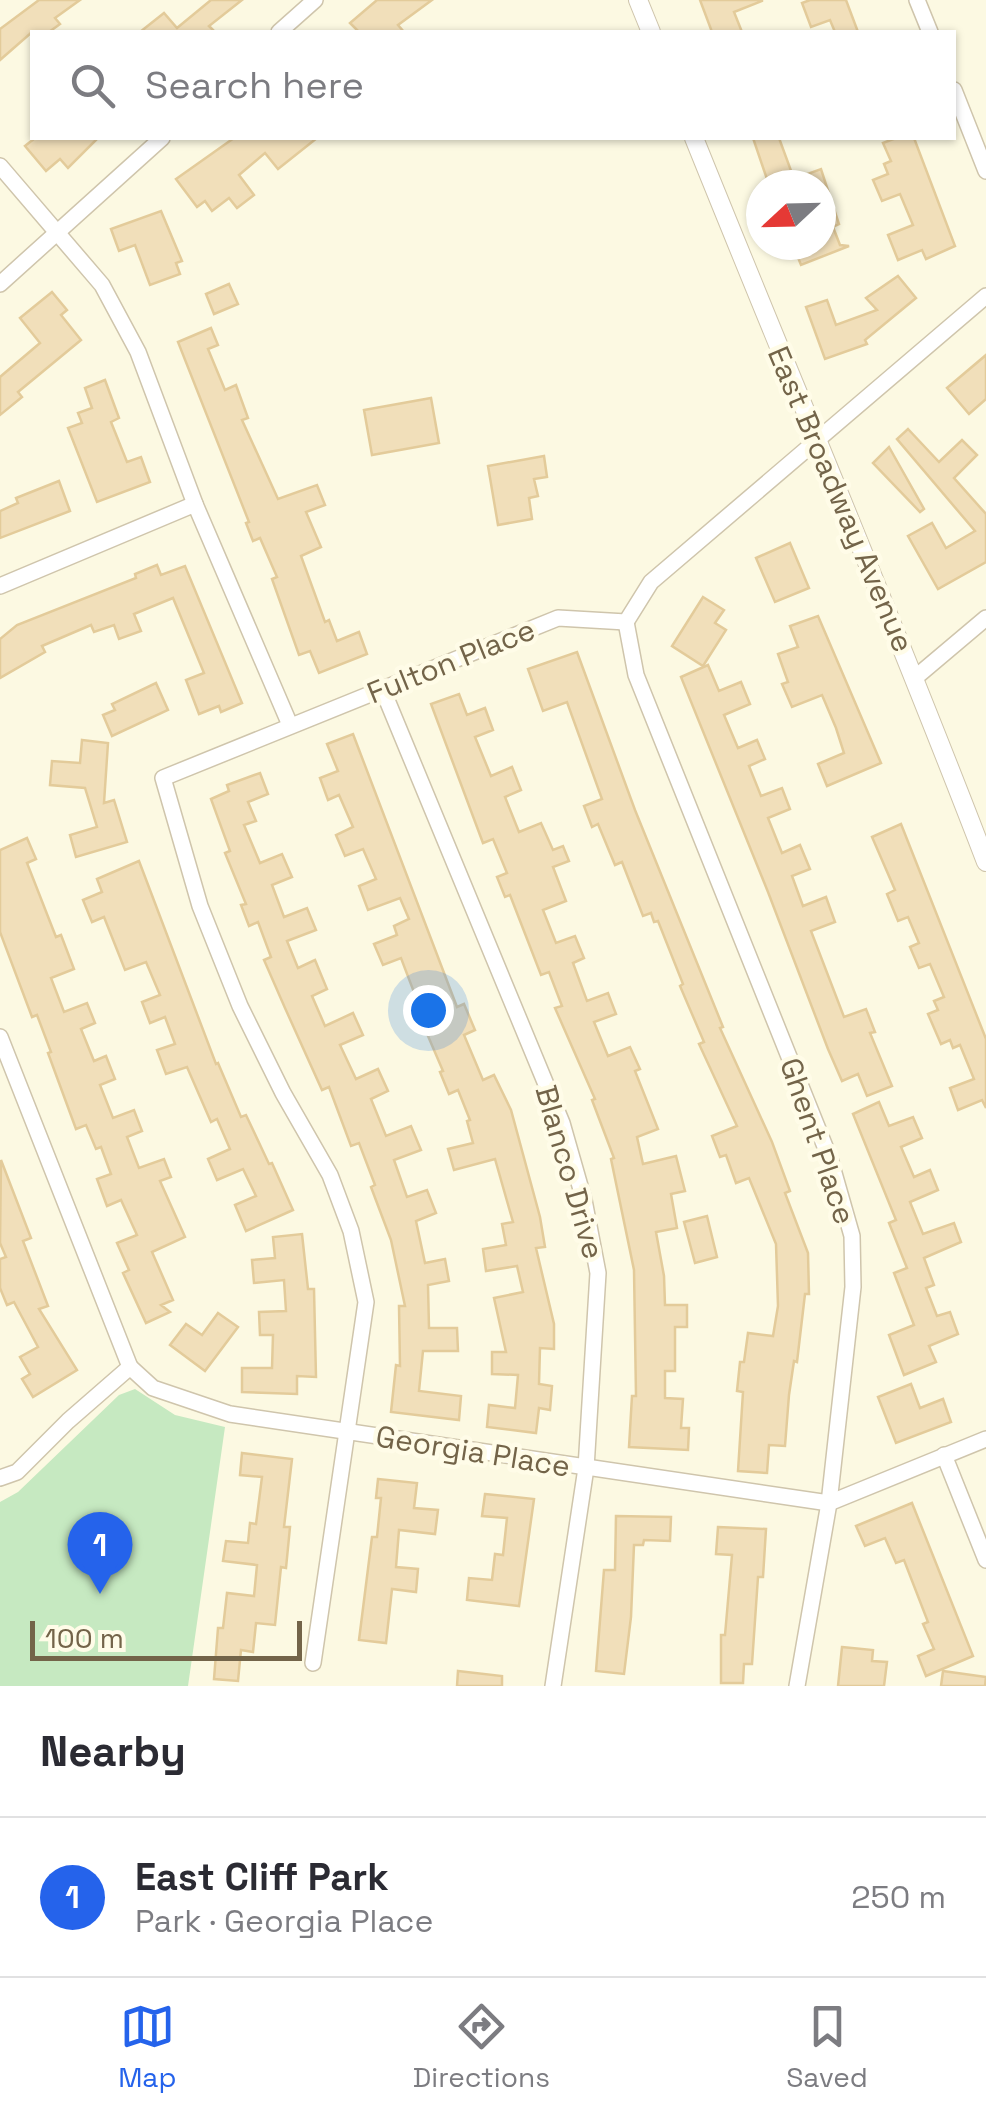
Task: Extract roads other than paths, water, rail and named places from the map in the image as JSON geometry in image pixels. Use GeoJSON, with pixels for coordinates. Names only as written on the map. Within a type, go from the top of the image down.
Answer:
{"type":"FeatureCollection","features":[{"type":"Feature","properties":{"kind":"street"},"geometry":{"type":"LineString","coordinates":[[281,30],[316,0]]}},
{"type":"Feature","properties":{"kind":"street"},"geometry":{"type":"LineString","coordinates":[[638,0],[650,30]]}},
{"type":"Feature","properties":{"kind":"street"},"geometry":{"type":"LineString","coordinates":[[917,0],[929,30]]}},
{"type":"Feature","properties":{"kind":"street"},"geometry":{"type":"LineString","coordinates":[[956,95],[986,171]]}},
{"type":"Feature","properties":{"kind":"street"},"geometry":{"type":"LineString","coordinates":[[0,284],[160,140]]}},
{"type":"Feature","properties":{"kind":"street","name":"East Broadway Avenue"},"geometry":{"type":"LineString","coordinates":[[695,140],[916,677],[986,862]]}},
{"type":"Feature","properties":{"kind":"street"},"geometry":{"type":"LineString","coordinates":[[0,166],[102,285],[138,352],[195,504],[290,725]]}},
{"type":"Feature","properties":{"kind":"street"},"geometry":{"type":"LineString","coordinates":[[626,622],[651,582],[986,296]]}},
{"type":"Feature","properties":{"kind":"street"},"geometry":{"type":"LineString","coordinates":[[0,586],[195,504]]}},
{"type":"Feature","properties":{"kind":"street","name":"Fulton Place"},"geometry":{"type":"LineString","coordinates":[[348,1432],[366,1302],[351,1232],[330,1175],[240,1006],[200,906],[163,778],[558,618],[626,622]]}},
{"type":"Feature","properties":{"kind":"street"},"geometry":{"type":"LineString","coordinates":[[916,677],[986,618]]}},
{"type":"Feature","properties":{"kind":"street","name":"Ghent Place"},"geometry":{"type":"LineString","coordinates":[[626,622],[636,675],[830,1159],[852,1236],[852,1287],[829,1503],[796,1686]]}},
{"type":"Feature","properties":{"kind":"street","name":"Blanco Drive"},"geometry":{"type":"LineString","coordinates":[[382,688],[562,1123],[584,1200],[598,1273],[586,1468],[554,1686]]}},
{"type":"Feature","properties":{"kind":"street"},"geometry":{"type":"LineString","coordinates":[[0,1036],[130,1368],[68,1420],[17,1472],[0,1478]]}},
{"type":"Feature","properties":{"kind":"street","name":"Georgia Place"},"geometry":{"type":"LineString","coordinates":[[130,1368],[153,1388],[230,1414],[829,1503]]}},
{"type":"Feature","properties":{"kind":"street"},"geometry":{"type":"LineString","coordinates":[[312,1664],[348,1432]]}},
{"type":"Feature","properties":{"kind":"street"},"geometry":{"type":"LineString","coordinates":[[829,1503],[986,1438]]}},
{"type":"Feature","properties":{"kind":"street"},"geometry":{"type":"LineString","coordinates":[[944,1455],[986,1560]]}},
{"type":"Feature","properties":{"kind":"place","name":"East Cliff Park"},"geometry":{"type":"Point","coordinates":[100,1594]}}]}
